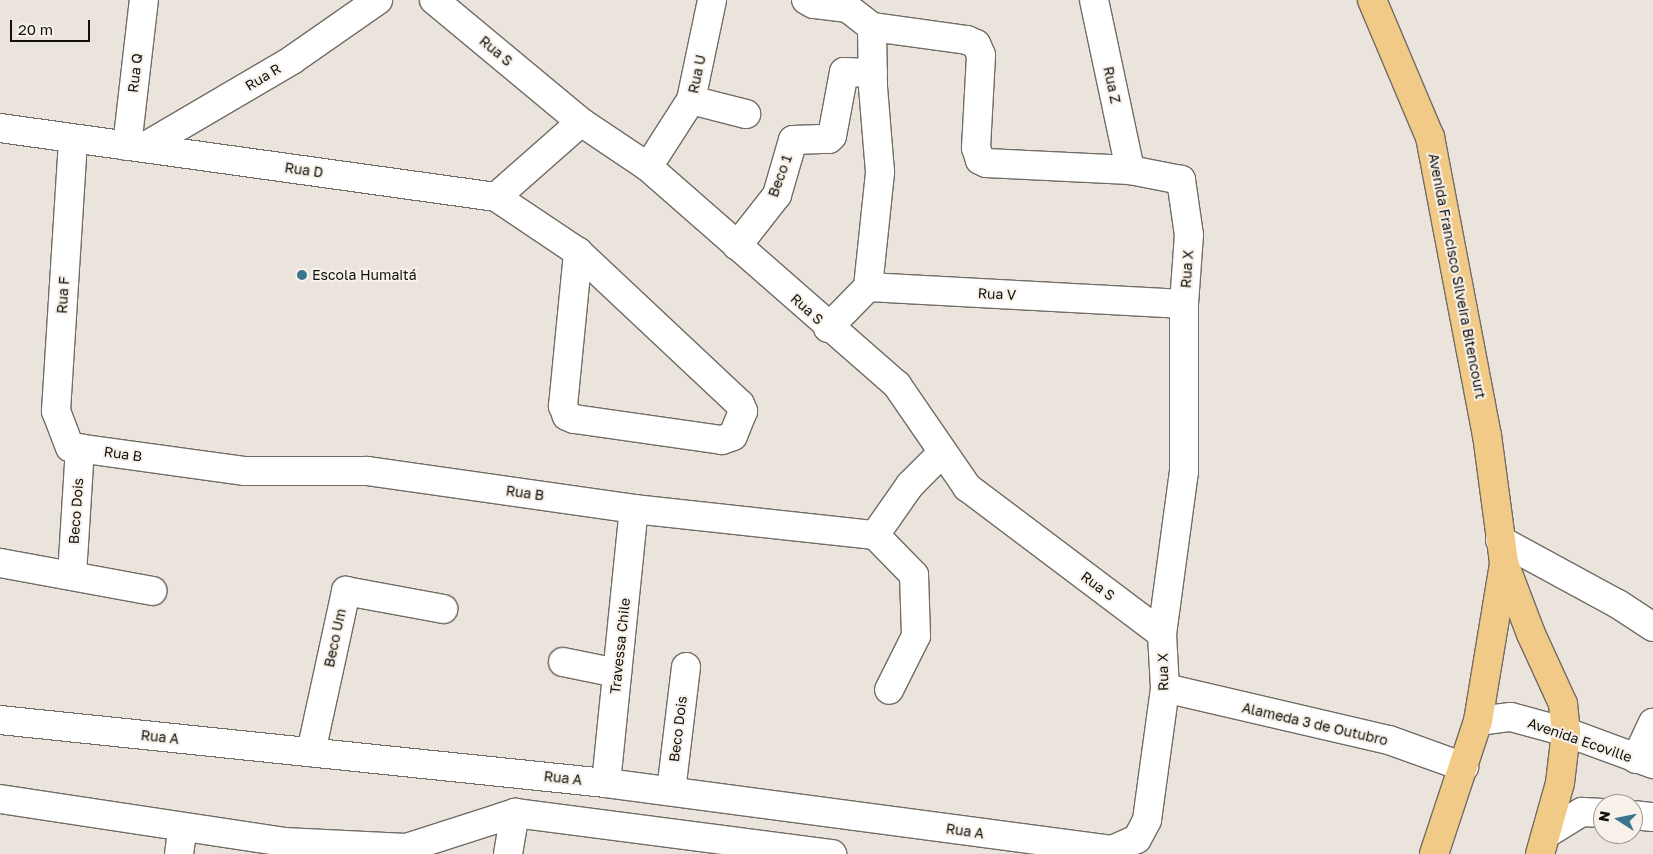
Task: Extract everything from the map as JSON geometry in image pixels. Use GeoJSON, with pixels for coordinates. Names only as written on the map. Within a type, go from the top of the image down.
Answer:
{"type":"FeatureCollection","features":[{"type":"Feature","properties":{"kind":"main road","name":"Avenida Francisco Silveira Bitencourt"},"geometry":{"type":"LineString","coordinates":[[1372,0],[1430,137],[1487,435],[1502,551],[1531,634],[1563,704],[1566,732],[1560,783],[1544,844]]}},
{"type":"Feature","properties":{"kind":"main road","name":"Avenida Francisco Silveira Bitencourt"},"geometry":{"type":"LineString","coordinates":[[1434,854],[1478,721],[1502,551]]}},
{"type":"Feature","properties":{"kind":"street","name":"Rua Q"},"geometry":{"type":"LineString","coordinates":[[136,147],[144,0]]}},
{"type":"Feature","properties":{"kind":"street","name":"Rua R"},"geometry":{"type":"LineString","coordinates":[[136,147],[292,60],[378,0]]}},
{"type":"Feature","properties":{"kind":"street","name":"Rua S"},"geometry":{"type":"LineString","coordinates":[[434,0],[581,122],[648,167],[828,328],[897,385],[966,487],[1162,634]]}},
{"type":"Feature","properties":{"kind":"street","name":"Rua U"},"geometry":{"type":"LineString","coordinates":[[648,167],[692,100],[712,0]]}},
{"type":"Feature","properties":{"kind":"street","name":"Rua X"},"geometry":{"type":"LineString","coordinates":[[806,0],[813,4],[848,8],[866,15],[967,40],[976,44],[980,55],[976,148],[980,160],[992,165],[1130,170],[1181,180],[1189,235],[1184,304],[1184,472],[1162,634],[1164,688],[1147,820],[1137,839],[1124,846]]}},
{"type":"Feature","properties":{"kind":"street","name":"Rua Z"},"geometry":{"type":"LineString","coordinates":[[1094,0],[1130,170]]}},
{"type":"Feature","properties":{"kind":"street"},"geometry":{"type":"LineString","coordinates":[[828,328],[868,287],[880,172],[866,15]]}},
{"type":"Feature","properties":{"kind":"street","name":"Beco 1"},"geometry":{"type":"LineString","coordinates":[[737,246],[777,196],[793,140],[829,139],[832,136],[844,72],[872,73]]}},
{"type":"Feature","properties":{"kind":"street"},"geometry":{"type":"LineString","coordinates":[[692,100],[746,114]]}},
{"type":"Feature","properties":{"kind":"street"},"geometry":{"type":"LineString","coordinates":[[578,252],[562,406],[566,416],[574,420],[722,440],[733,436],[743,411],[740,404],[578,252],[496,197],[581,122]]}},
{"type":"Feature","properties":{"kind":"street","name":"Rua D"},"geometry":{"type":"LineString","coordinates":[[0,128],[73,141],[136,147],[496,197]]}},
{"type":"Feature","properties":{"kind":"street","name":"Rua F"},"geometry":{"type":"LineString","coordinates":[[73,141],[56,411],[75,447]]}},
{"type":"Feature","properties":{"kind":"street","name":"Rua V"},"geometry":{"type":"LineString","coordinates":[[868,287],[1184,304]]}},
{"type":"Feature","properties":{"kind":"street","name":"Rua B"},"geometry":{"type":"LineString","coordinates":[[75,447],[245,472],[368,471],[634,509],[875,535]]}},
{"type":"Feature","properties":{"kind":"street","name":"Beco Dois"},"geometry":{"type":"LineString","coordinates":[[72,575],[75,447]]}},
{"type":"Feature","properties":{"kind":"street"},"geometry":{"type":"LineString","coordinates":[[889,690],[916,636],[914,575],[875,535],[910,485],[942,453]]}},
{"type":"Feature","properties":{"kind":"street","name":"Travessa Chile"},"geometry":{"type":"LineString","coordinates":[[606,783],[634,509]]}},
{"type":"Feature","properties":{"kind":"street"},"geometry":{"type":"LineString","coordinates":[[1502,551],[1618,604],[1653,626]]}},
{"type":"Feature","properties":{"kind":"street"},"geometry":{"type":"LineString","coordinates":[[0,563],[152,591]]}},
{"type":"Feature","properties":{"kind":"street","name":"Beco Um"},"geometry":{"type":"LineString","coordinates":[[311,752],[346,591],[443,609]]}},
{"type":"Feature","properties":{"kind":"street"},"geometry":{"type":"LineString","coordinates":[[563,662],[617,673]]}},
{"type":"Feature","properties":{"kind":"street","name":"Beco Dois"},"geometry":{"type":"LineString","coordinates":[[671,792],[686,667]]}},
{"type":"Feature","properties":{"kind":"street","name":"Alameda 3 de Outubro"},"geometry":{"type":"LineString","coordinates":[[1164,688],[1389,740],[1464,767]]}},
{"type":"Feature","properties":{"kind":"street","name":"Avenida Ecoville"},"geometry":{"type":"LineString","coordinates":[[1478,721],[1510,717],[1566,732],[1645,762]]}},
{"type":"Feature","properties":{"kind":"street","name":"Rua A"},"geometry":{"type":"LineString","coordinates":[[0,720],[606,783],[1112,850],[1124,846]]}},
{"type":"Feature","properties":{"kind":"street"},"geometry":{"type":"LineString","coordinates":[[1645,762],[1653,724]]}},
{"type":"Feature","properties":{"kind":"street"},"geometry":{"type":"LineString","coordinates":[[0,799],[284,842],[406,848],[515,814],[832,854]]}},
{"type":"Feature","properties":{"kind":"street"},"geometry":{"type":"LineString","coordinates":[[1544,844],[1582,812],[1593,813]]}},
{"type":"Feature","properties":{"kind":"street"},"geometry":{"type":"LineString","coordinates":[[508,854],[515,814]]}},
{"type":"Feature","properties":{"kind":"street"},"geometry":{"type":"LineString","coordinates":[[180,854],[183,827]]}},
{"type":"Feature","properties":{"kind":"place","name":"Escola Humaitá"},"geometry":{"type":"Point","coordinates":[302,275]}}]}
